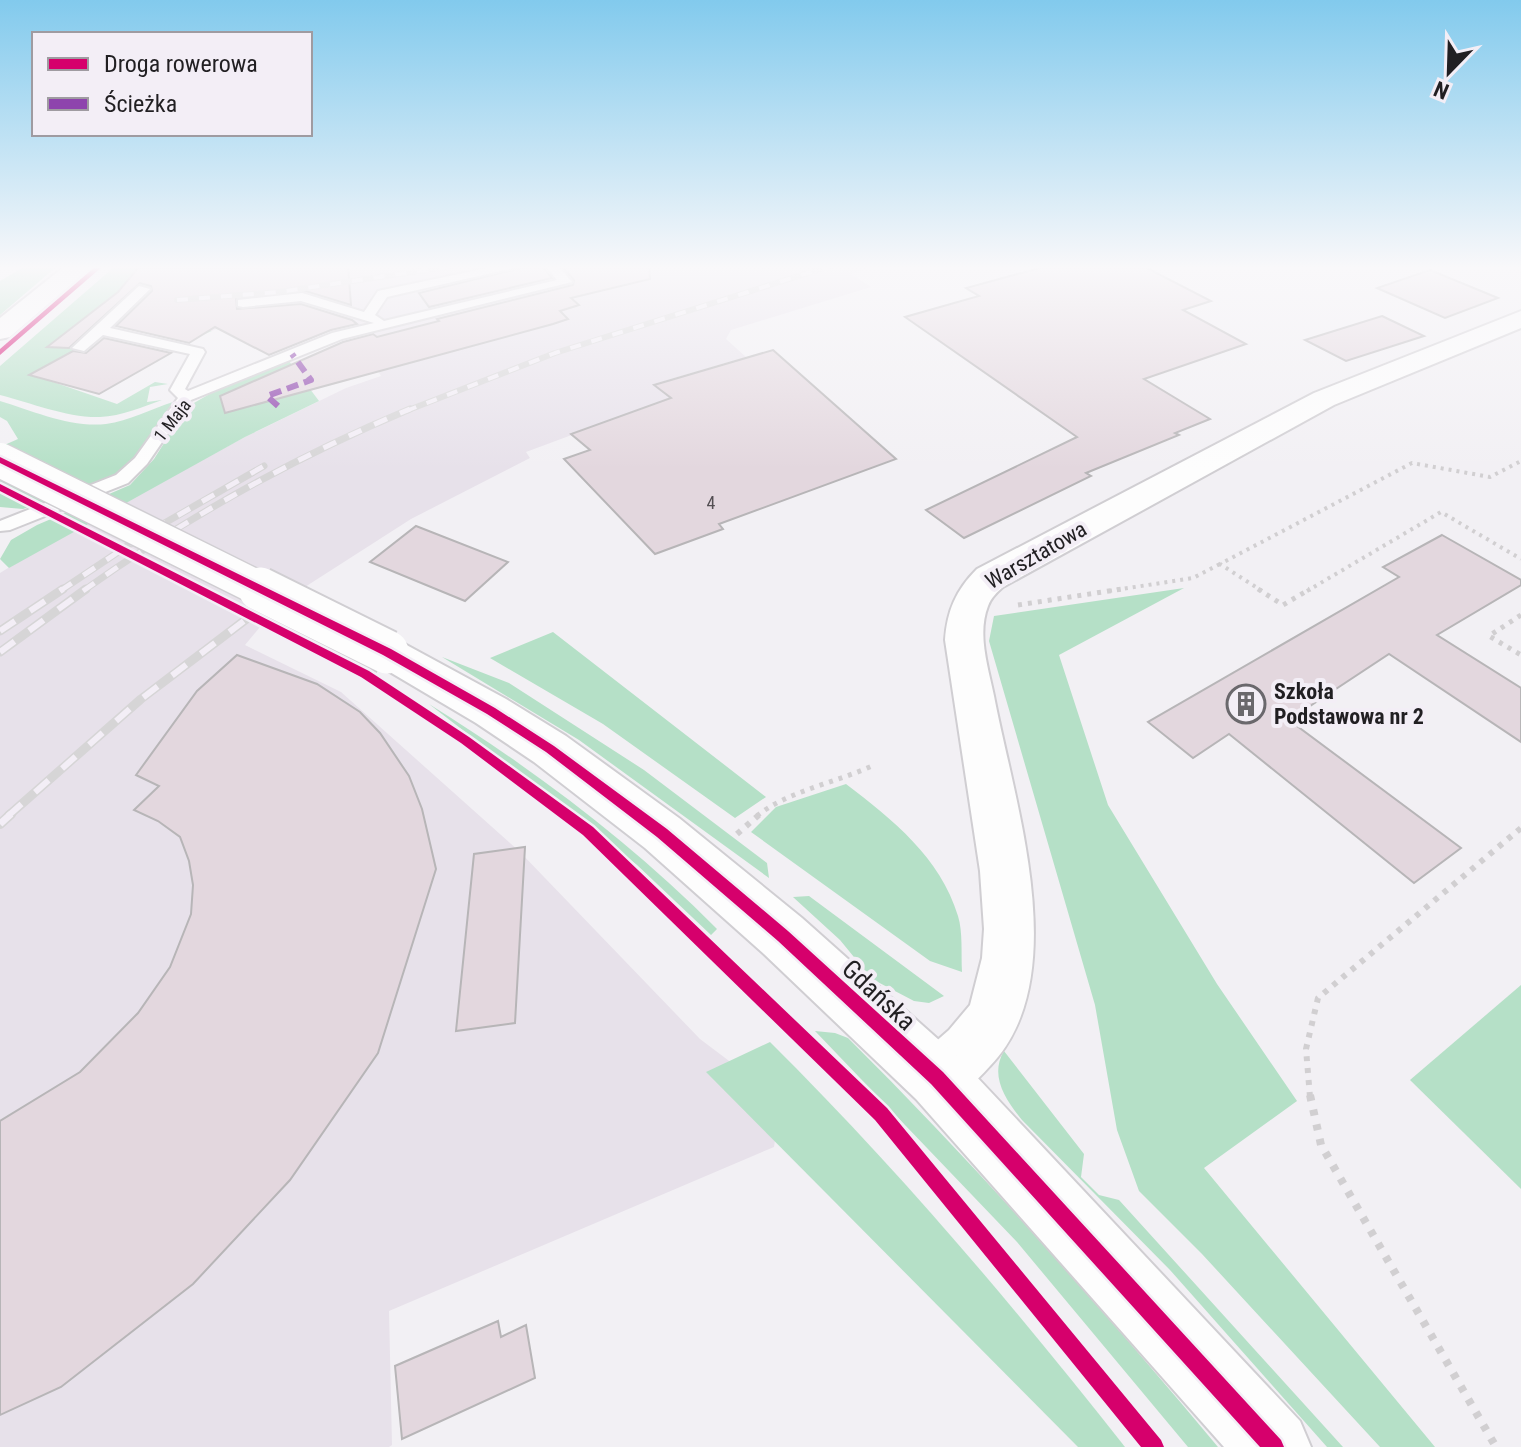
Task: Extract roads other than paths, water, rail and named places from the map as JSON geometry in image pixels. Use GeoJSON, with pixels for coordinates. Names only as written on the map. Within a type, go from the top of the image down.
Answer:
{"type":"FeatureCollection","features":[{"type":"Feature","properties":{"kind":"street","name":"Warsztatowa"},"geometry":{"type":"LineString","coordinates":[[937,1078],[982,1034],[993,1018],[1002,993],[1009,949],[1009,899],[964,640],[969,603],[974,592],[990,578],[1324,399],[1485,334]]}},
{"type":"Feature","properties":{"kind":"street","name":"Gdańska"},"geometry":{"type":"LineString","coordinates":[[0,460],[387,652],[491,711],[662,833],[783,936],[937,1078],[1274,1447]]}},
{"type":"Feature","properties":{"kind":"lane"},"geometry":{"type":"LineString","coordinates":[[79,348],[96,334]]}},
{"type":"Feature","properties":{"kind":"lane"},"geometry":{"type":"LineString","coordinates":[[121,334],[202,347],[177,390],[186,397]]}},
{"type":"Feature","properties":{"kind":"lane","name":"1 Maja"},"geometry":{"type":"LineString","coordinates":[[1,527],[122,479],[141,461],[186,397],[347,334]]}},
{"type":"Feature","properties":{"kind":"railway"},"geometry":{"type":"LineString","coordinates":[[406,411],[555,353],[617,334]]}},
{"type":"Feature","properties":{"kind":"railway"},"geometry":{"type":"LineString","coordinates":[[83,591],[121,564],[241,491],[410,409]]}},
{"type":"Feature","properties":{"kind":"railway"},"geometry":{"type":"LineString","coordinates":[[60,591],[142,536],[264,466]]}},
{"type":"Feature","properties":{"kind":"railway"},"geometry":{"type":"LineString","coordinates":[[283,591],[291,585]]}},
{"type":"Feature","properties":{"kind":"railway"},"geometry":{"type":"LineString","coordinates":[[0,652],[86,589]]}},
{"type":"Feature","properties":{"kind":"railway"},"geometry":{"type":"LineString","coordinates":[[8,816],[141,699],[286,589]]}},
{"type":"Feature","properties":{"kind":"railway"},"geometry":{"type":"LineString","coordinates":[[0,631],[60,591]]}},
{"type":"Feature","properties":{"kind":"railway"},"geometry":{"type":"LineString","coordinates":[[0,824],[11,814]]}},
{"type":"Feature","properties":{"kind":"place","name":"Szkoła Podstawowa nr 2"},"geometry":{"type":"Point","coordinates":[1246,704]}}]}
